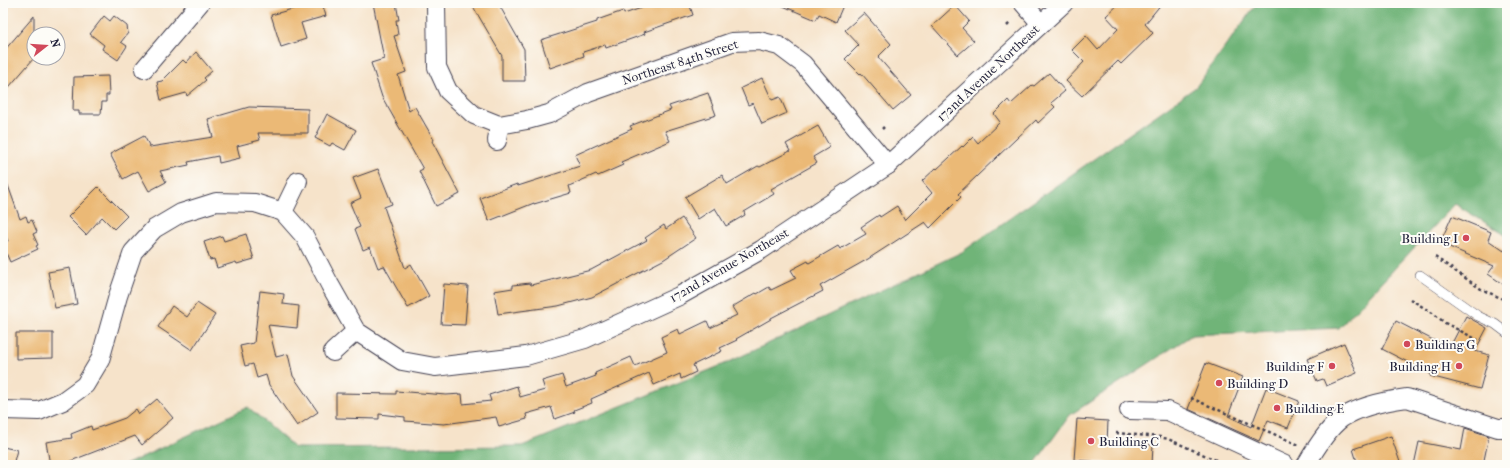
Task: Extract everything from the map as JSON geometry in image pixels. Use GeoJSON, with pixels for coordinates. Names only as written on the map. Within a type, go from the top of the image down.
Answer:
{"type":"FeatureCollection","features":[{"type":"Feature","properties":{"kind":"street"},"geometry":{"type":"LineString","coordinates":[[144,69],[200,3]]}},
{"type":"Feature","properties":{"kind":"street","name":"Northeast 84th Street"},"geometry":{"type":"LineString","coordinates":[[436,3],[437,67],[448,91],[474,116],[498,133],[527,120],[550,114],[588,93],[732,42],[758,40],[779,46],[803,64],[888,165]]}},
{"type":"Feature","properties":{"kind":"street"},"geometry":{"type":"LineString","coordinates":[[1022,3],[1041,24]]}},
{"type":"Feature","properties":{"kind":"street","name":"172nd Avenue Northeast"},"geometry":{"type":"LineString","coordinates":[[283,212],[305,237],[356,331],[402,361],[435,367],[526,356],[585,339],[679,296],[761,250],[888,165],[1064,3]]}},
{"type":"Feature","properties":{"kind":"street"},"geometry":{"type":"LineString","coordinates":[[3,410],[39,410],[63,401],[85,384],[100,360],[118,296],[133,252],[154,229],[181,212],[216,202],[255,204],[283,212],[298,182]]}},
{"type":"Feature","properties":{"kind":"street"},"geometry":{"type":"LineString","coordinates":[[333,352],[356,331]]}},
{"type":"Feature","properties":{"kind":"street"},"geometry":{"type":"LineString","coordinates":[[1306,465],[1319,442],[1341,419],[1362,408],[1394,400],[1407,398],[1498,428],[1507,428]]}},
{"type":"Feature","properties":{"kind":"street"},"geometry":{"type":"LineString","coordinates":[[1129,410],[1168,411],[1285,465]]}},
{"type":"Feature","properties":{"kind":"lane"},"geometry":{"type":"LineString","coordinates":[[1420,275],[1478,316],[1495,324],[1507,333]]}},
{"type":"Feature","properties":{"kind":"path"},"geometry":{"type":"LineString","coordinates":[[1007,26],[1011,22]]}},
{"type":"Feature","properties":{"kind":"path"},"geometry":{"type":"LineString","coordinates":[[1435,257],[1481,289],[1507,301]]}},
{"type":"Feature","properties":{"kind":"path"},"geometry":{"type":"LineString","coordinates":[[1410,299],[1434,314],[1445,323],[1478,340]]}},
{"type":"Feature","properties":{"kind":"path"},"geometry":{"type":"LineString","coordinates":[[1191,398],[1300,445]]}},
{"type":"Feature","properties":{"kind":"path"},"geometry":{"type":"LineString","coordinates":[[1116,433],[1168,439],[1227,465]]}},
{"type":"Feature","properties":{"kind":"green space"},"geometry":{"type":"Polygon","coordinates":[[[1257,3],[1507,3],[1507,236],[1455,204],[1339,328],[1192,335],[1070,415],[1032,465],[125,465],[248,407],[295,448],[522,446],[727,363],[962,252],[1196,87],[1257,3]]]}},
{"type":"Feature","properties":{"kind":"building"},"geometry":{"type":"Polygon","coordinates":[[[302,3],[322,3],[326,16],[301,23],[306,39],[281,47],[271,15],[303,6],[302,3]]]}},
{"type":"Feature","properties":{"kind":"building"},"geometry":{"type":"Polygon","coordinates":[[[373,3],[396,3],[399,20],[396,20],[398,35],[394,36],[406,72],[398,75],[409,111],[415,107],[434,140],[432,141],[460,194],[436,206],[419,171],[423,169],[382,97],[371,63],[384,59],[373,3]]]}},
{"type":"Feature","properties":{"kind":"building"},"geometry":{"type":"Polygon","coordinates":[[[471,3],[498,3],[524,49],[525,81],[502,81],[502,56],[471,3]]]}},
{"type":"Feature","properties":{"kind":"building"},"geometry":{"type":"Polygon","coordinates":[[[656,3],[689,3],[693,15],[644,32],[645,34],[606,48],[605,45],[583,52],[584,56],[550,68],[541,40],[597,22],[597,20],[623,11],[624,14],[656,3]]]}},
{"type":"Feature","properties":{"kind":"building"},"geometry":{"type":"Polygon","coordinates":[[[776,3],[844,3],[836,22],[819,14],[816,20],[776,3]]]}},
{"type":"Feature","properties":{"kind":"building"},"geometry":{"type":"Polygon","coordinates":[[[1120,3],[1162,3],[1145,24],[1153,33],[1121,64],[1118,61],[1082,96],[1066,81],[1084,62],[1072,50],[1086,36],[1098,50],[1118,29],[1106,16],[1120,3]]]}},
{"type":"Feature","properties":{"kind":"building"},"geometry":{"type":"Polygon","coordinates":[[[955,5],[969,21],[962,28],[974,41],[958,55],[932,26],[955,5]]]}},
{"type":"Feature","properties":{"kind":"building"},"geometry":{"type":"Polygon","coordinates":[[[864,13],[891,44],[878,57],[911,95],[893,110],[861,73],[860,74],[845,59],[859,45],[845,30],[864,13]]]}},
{"type":"Feature","properties":{"kind":"building"},"geometry":{"type":"Polygon","coordinates":[[[34,16],[34,26],[26,26],[27,66],[3,94],[3,52],[34,16]]]}},
{"type":"Feature","properties":{"kind":"building"},"geometry":{"type":"Polygon","coordinates":[[[104,16],[110,21],[114,16],[127,26],[128,33],[121,42],[127,46],[118,60],[102,49],[104,45],[90,34],[104,16]]]}},
{"type":"Feature","properties":{"kind":"building"},"geometry":{"type":"Polygon","coordinates":[[[196,52],[212,71],[204,78],[206,80],[187,96],[186,93],[161,100],[157,82],[162,81],[183,60],[186,63],[196,52]]]}},
{"type":"Feature","properties":{"kind":"building"},"geometry":{"type":"Polygon","coordinates":[[[1049,73],[1065,91],[1051,103],[1055,107],[1038,123],[1036,120],[958,194],[961,197],[930,228],[925,222],[868,259],[820,286],[823,291],[771,318],[736,339],[737,340],[720,348],[722,351],[693,365],[696,372],[681,379],[680,374],[654,385],[649,373],[591,399],[592,403],[574,410],[575,412],[555,419],[551,407],[526,414],[527,419],[499,427],[496,417],[444,424],[405,421],[405,417],[379,414],[379,419],[336,418],[336,393],[396,394],[396,391],[446,395],[462,394],[463,404],[491,401],[489,395],[517,386],[520,397],[545,390],[542,381],[562,375],[566,387],[596,376],[595,373],[631,357],[635,366],[667,352],[661,337],[678,329],[680,334],[707,321],[710,328],[737,315],[732,307],[769,287],[771,290],[796,278],[791,270],[808,261],[809,263],[838,246],[840,249],[866,234],[861,227],[879,215],[880,217],[897,206],[905,220],[932,193],[922,181],[973,137],[978,143],[1000,122],[994,114],[1008,100],[1011,104],[1032,85],[1034,86],[1049,73]]]}},
{"type":"Feature","properties":{"kind":"building"},"geometry":{"type":"Polygon","coordinates":[[[108,76],[109,95],[106,95],[106,102],[102,102],[101,114],[79,114],[79,111],[73,111],[74,77],[108,76]]]}},
{"type":"Feature","properties":{"kind":"building"},"geometry":{"type":"Polygon","coordinates":[[[762,78],[772,100],[780,97],[787,113],[762,124],[753,103],[748,105],[741,88],[762,78]]]}},
{"type":"Feature","properties":{"kind":"building"},"geometry":{"type":"Polygon","coordinates":[[[708,93],[716,115],[665,131],[670,141],[621,162],[623,165],[598,176],[596,174],[569,186],[571,193],[534,203],[489,221],[480,198],[517,184],[518,186],[580,166],[575,155],[632,129],[630,126],[671,110],[669,106],[708,93]]]}},
{"type":"Feature","properties":{"kind":"building"},"geometry":{"type":"Polygon","coordinates":[[[249,107],[308,109],[308,133],[258,133],[260,140],[237,146],[240,158],[219,163],[218,156],[188,162],[189,165],[160,171],[166,182],[149,191],[138,171],[123,179],[110,154],[144,136],[150,147],[213,137],[208,119],[249,107]]]}},
{"type":"Feature","properties":{"kind":"building"},"geometry":{"type":"Polygon","coordinates":[[[327,114],[356,130],[345,150],[332,143],[330,146],[315,138],[327,114]]]}},
{"type":"Feature","properties":{"kind":"building"},"geometry":{"type":"Polygon","coordinates":[[[818,126],[830,147],[813,157],[817,163],[771,189],[774,194],[744,212],[745,215],[726,226],[715,208],[698,219],[685,197],[722,175],[727,184],[758,166],[760,167],[790,151],[786,144],[818,126]]]}},
{"type":"Feature","properties":{"kind":"building"},"geometry":{"type":"Polygon","coordinates":[[[378,169],[392,204],[384,207],[405,268],[411,264],[429,296],[408,308],[384,266],[378,268],[370,247],[363,250],[355,229],[360,227],[350,203],[361,198],[353,178],[378,169]]]}},
{"type":"Feature","properties":{"kind":"building"},"geometry":{"type":"Polygon","coordinates":[[[5,177],[20,219],[26,216],[28,222],[32,220],[37,232],[33,234],[38,245],[36,246],[38,249],[10,262],[3,246],[3,244],[8,241],[3,229],[3,178],[5,177]]]}},
{"type":"Feature","properties":{"kind":"building"},"geometry":{"type":"Polygon","coordinates":[[[98,187],[127,216],[114,229],[102,217],[86,235],[68,217],[98,187]]]}},
{"type":"Feature","properties":{"kind":"building","name":"Building I"},"geometry":{"type":"Polygon","coordinates":[[[1452,216],[1491,232],[1488,240],[1504,251],[1507,246],[1507,287],[1488,274],[1494,266],[1440,243],[1452,216]]]}},
{"type":"Feature","properties":{"kind":"building"},"geometry":{"type":"Polygon","coordinates":[[[682,218],[696,238],[663,260],[592,297],[558,306],[498,314],[494,291],[513,288],[513,285],[530,283],[531,285],[591,270],[647,240],[645,238],[664,225],[666,229],[682,218]]]}},
{"type":"Feature","properties":{"kind":"building"},"geometry":{"type":"Polygon","coordinates":[[[246,234],[254,259],[237,264],[236,262],[217,268],[214,259],[210,260],[204,242],[222,236],[224,241],[246,234]]]}},
{"type":"Feature","properties":{"kind":"building"},"geometry":{"type":"Polygon","coordinates":[[[70,268],[77,304],[55,308],[48,272],[70,268]]]}},
{"type":"Feature","properties":{"kind":"building"},"geometry":{"type":"Polygon","coordinates":[[[444,284],[468,286],[465,325],[441,324],[444,284]]]}},
{"type":"Feature","properties":{"kind":"building"},"geometry":{"type":"Polygon","coordinates":[[[260,291],[284,294],[283,304],[299,306],[297,328],[268,325],[276,357],[288,354],[293,376],[318,412],[297,426],[269,385],[266,375],[257,378],[253,364],[245,366],[240,346],[254,343],[260,291]]]}},
{"type":"Feature","properties":{"kind":"building"},"geometry":{"type":"Polygon","coordinates":[[[197,303],[215,315],[192,350],[158,327],[172,306],[187,317],[197,303]]]}},
{"type":"Feature","properties":{"kind":"building"},"geometry":{"type":"Polygon","coordinates":[[[1466,316],[1487,328],[1475,351],[1489,355],[1480,389],[1430,376],[1431,374],[1382,349],[1396,321],[1433,340],[1451,345],[1466,316]]]}},
{"type":"Feature","properties":{"kind":"building"},"geometry":{"type":"Polygon","coordinates":[[[16,333],[53,333],[53,358],[16,359],[16,333]]]}},
{"type":"Feature","properties":{"kind":"building","name":"Building F"},"geometry":{"type":"Polygon","coordinates":[[[1344,343],[1357,373],[1326,386],[1323,379],[1317,381],[1307,359],[1344,343]]]}},
{"type":"Feature","properties":{"kind":"building"},"geometry":{"type":"Polygon","coordinates":[[[1206,363],[1243,377],[1228,416],[1251,427],[1266,388],[1299,401],[1288,428],[1268,420],[1259,441],[1188,409],[1206,363]]]}},
{"type":"Feature","properties":{"kind":"building"},"geometry":{"type":"Polygon","coordinates":[[[157,399],[173,418],[142,445],[135,436],[68,462],[69,465],[50,465],[46,442],[72,438],[71,434],[91,426],[92,430],[125,418],[136,409],[139,414],[157,399]]]}},
{"type":"Feature","properties":{"kind":"building"},"geometry":{"type":"Polygon","coordinates":[[[1077,419],[1108,421],[1107,443],[1153,445],[1152,465],[1114,465],[1114,463],[1074,460],[1077,419]]]}},
{"type":"Feature","properties":{"kind":"building"},"geometry":{"type":"Polygon","coordinates":[[[1465,428],[1489,436],[1483,465],[1414,465],[1419,442],[1461,450],[1465,428]]]}},
{"type":"Feature","properties":{"kind":"building"},"geometry":{"type":"Polygon","coordinates":[[[1391,436],[1401,465],[1358,465],[1353,449],[1391,436]]]}},
{"type":"Feature","properties":{"kind":"building"},"geometry":{"type":"Polygon","coordinates":[[[3,447],[17,450],[13,465],[3,465],[3,447]]]}},
{"type":"Feature","properties":{"kind":"place","name":"Building I"},"geometry":{"type":"Point","coordinates":[1466,238]}},
{"type":"Feature","properties":{"kind":"place","name":"Building G"},"geometry":{"type":"Point","coordinates":[1407,344]}},
{"type":"Feature","properties":{"kind":"place","name":"Building F"},"geometry":{"type":"Point","coordinates":[1332,366]}},
{"type":"Feature","properties":{"kind":"place","name":"Building H"},"geometry":{"type":"Point","coordinates":[1459,366]}},
{"type":"Feature","properties":{"kind":"place","name":"Building D"},"geometry":{"type":"Point","coordinates":[1219,383]}},
{"type":"Feature","properties":{"kind":"place","name":"Building E"},"geometry":{"type":"Point","coordinates":[1277,408]}},
{"type":"Feature","properties":{"kind":"place","name":"Building C"},"geometry":{"type":"Point","coordinates":[1091,441]}}]}
